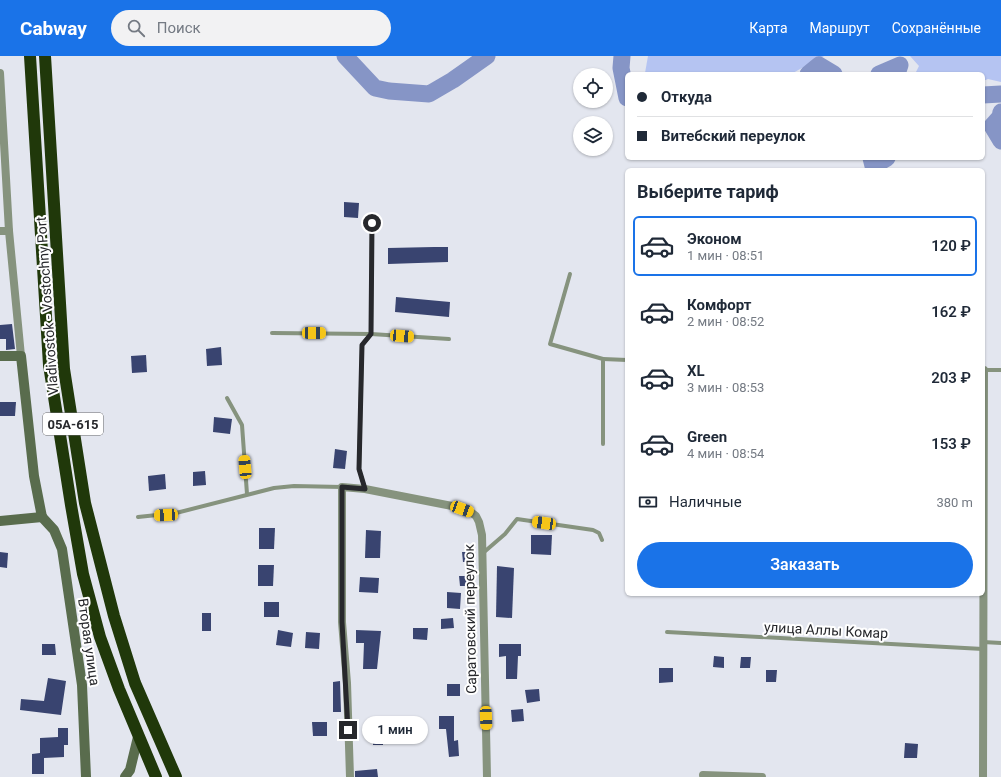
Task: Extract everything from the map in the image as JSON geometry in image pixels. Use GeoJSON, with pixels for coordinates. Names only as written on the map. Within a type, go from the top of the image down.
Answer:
{"type":"FeatureCollection","features":[{"type":"Feature","properties":{"kind":"highway","name":"Vladivostok - Vostochny Port"},"geometry":{"type":"LineString","coordinates":[[30,56],[49,365],[70,505],[83,574],[100,637],[138,737],[156,777]]}},
{"type":"Feature","properties":{"kind":"highway","name":"Vladivostok - Vostochny Port"},"geometry":{"type":"LineString","coordinates":[[45,56],[64,369],[86,503],[114,616],[136,683],[176,777]]}},
{"type":"Feature","properties":{"kind":"main road"},"geometry":{"type":"LineString","coordinates":[[0,356],[21,356],[34,476],[42,517],[0,521]]}},
{"type":"Feature","properties":{"kind":"main road","name":"Вторая улица"},"geometry":{"type":"LineString","coordinates":[[42,517],[54,530],[62,549],[82,685],[86,777]]}},
{"type":"Feature","properties":{"kind":"main road"},"geometry":{"type":"LineString","coordinates":[[125,777],[130,770],[138,737]]}},
{"type":"Feature","properties":{"kind":"street"},"geometry":{"type":"LineString","coordinates":[[0,73],[1,122],[9,231],[21,356]]}},
{"type":"Feature","properties":{"kind":"street"},"geometry":{"type":"LineString","coordinates":[[0,231],[9,231]]}},
{"type":"Feature","properties":{"kind":"street"},"geometry":{"type":"LineString","coordinates":[[350,777],[347,684],[342,622],[342,487],[365,489]]}},
{"type":"Feature","properties":{"kind":"street","name":"Саратовский переулок"},"geometry":{"type":"LineString","coordinates":[[365,489],[452,506],[472,513],[476,516],[481,529],[487,777]]}},
{"type":"Feature","properties":{"kind":"street"},"geometry":{"type":"LineString","coordinates":[[983,596],[983,777]]}},
{"type":"Feature","properties":{"kind":"street"},"geometry":{"type":"LineString","coordinates":[[703,775],[762,777]]}},
{"type":"Feature","properties":{"kind":"lane"},"geometry":{"type":"LineString","coordinates":[[365,489],[359,469],[362,345],[371,334],[372,223]]}},
{"type":"Feature","properties":{"kind":"lane"},"geometry":{"type":"LineString","coordinates":[[570,274],[550,344],[603,359],[625,360]]}},
{"type":"Feature","properties":{"kind":"lane"},"geometry":{"type":"LineString","coordinates":[[272,333],[371,334],[449,339]]}},
{"type":"Feature","properties":{"kind":"lane"},"geometry":{"type":"LineString","coordinates":[[602,444],[603,359]]}},
{"type":"Feature","properties":{"kind":"lane"},"geometry":{"type":"LineString","coordinates":[[985,370],[1001,370]]}},
{"type":"Feature","properties":{"kind":"lane"},"geometry":{"type":"LineString","coordinates":[[227,398],[242,425],[247,494]]}},
{"type":"Feature","properties":{"kind":"lane"},"geometry":{"type":"LineString","coordinates":[[138,517],[176,514],[247,494],[294,486],[342,487]]}},
{"type":"Feature","properties":{"kind":"lane"},"geometry":{"type":"LineString","coordinates":[[481,554],[505,534],[517,519],[593,530],[599,533],[602,540]]}},
{"type":"Feature","properties":{"kind":"lane","name":"улица Аллы Комар"},"geometry":{"type":"LineString","coordinates":[[667,632],[983,646],[1001,643]]}},
{"type":"Feature","properties":{"kind":"shaded area"},"geometry":{"type":"Polygon","coordinates":[[[648,56],[824,56],[795,72],[645,72],[648,56]]]}},
{"type":"Feature","properties":{"kind":"shaded area"},"geometry":{"type":"Polygon","coordinates":[[[910,56],[1001,56],[1001,82],[988,79],[985,80],[985,72],[916,72],[919,66],[910,56]]]}},
{"type":"Feature","properties":{"kind":"building"},"geometry":{"type":"Polygon","coordinates":[[[344,202],[359,203],[358,218],[344,217],[344,202]]]}},
{"type":"Feature","properties":{"kind":"building"},"geometry":{"type":"Polygon","coordinates":[[[448,247],[448,262],[388,264],[388,248],[448,247]]]}},
{"type":"Feature","properties":{"kind":"building"},"geometry":{"type":"Polygon","coordinates":[[[396,297],[450,302],[449,317],[395,312],[396,297]]]}},
{"type":"Feature","properties":{"kind":"building"},"geometry":{"type":"Polygon","coordinates":[[[12,324],[15,349],[6,350],[6,339],[0,339],[0,325],[12,324]]]}},
{"type":"Feature","properties":{"kind":"building"},"geometry":{"type":"Polygon","coordinates":[[[221,347],[222,365],[207,366],[206,349],[221,347]]]}},
{"type":"Feature","properties":{"kind":"building"},"geometry":{"type":"Polygon","coordinates":[[[146,355],[147,372],[132,373],[131,356],[146,355]]]}},
{"type":"Feature","properties":{"kind":"building"},"geometry":{"type":"Polygon","coordinates":[[[0,402],[16,402],[15,416],[0,416],[0,402]]]}},
{"type":"Feature","properties":{"kind":"building"},"geometry":{"type":"Polygon","coordinates":[[[214,417],[232,419],[230,434],[213,432],[214,417]]]}},
{"type":"Feature","properties":{"kind":"building"},"geometry":{"type":"Polygon","coordinates":[[[335,449],[347,451],[345,469],[333,468],[335,449]]]}},
{"type":"Feature","properties":{"kind":"building"},"geometry":{"type":"Polygon","coordinates":[[[205,471],[206,485],[193,486],[193,472],[205,471]]]}},
{"type":"Feature","properties":{"kind":"building"},"geometry":{"type":"Polygon","coordinates":[[[165,474],[166,489],[149,491],[148,476],[165,474]]]}},
{"type":"Feature","properties":{"kind":"building"},"geometry":{"type":"Polygon","coordinates":[[[259,528],[275,528],[274,549],[259,549],[259,528]]]}},
{"type":"Feature","properties":{"kind":"building"},"geometry":{"type":"Polygon","coordinates":[[[366,530],[381,531],[380,558],[365,558],[366,530]]]}},
{"type":"Feature","properties":{"kind":"building"},"geometry":{"type":"Polygon","coordinates":[[[531,535],[552,535],[551,555],[531,554],[531,535]]]}},
{"type":"Feature","properties":{"kind":"building"},"geometry":{"type":"Polygon","coordinates":[[[0,552],[8,553],[7,568],[0,567],[0,552]]]}},
{"type":"Feature","properties":{"kind":"building"},"geometry":{"type":"Polygon","coordinates":[[[462,552],[470,552],[471,562],[463,562],[462,552]]]}},
{"type":"Feature","properties":{"kind":"building"},"geometry":{"type":"Polygon","coordinates":[[[258,565],[274,565],[273,586],[258,586],[258,565]]]}},
{"type":"Feature","properties":{"kind":"building"},"geometry":{"type":"Polygon","coordinates":[[[497,566],[514,568],[512,618],[496,617],[497,566]]]}},
{"type":"Feature","properties":{"kind":"building"},"geometry":{"type":"Polygon","coordinates":[[[459,576],[469,576],[469,586],[460,586],[459,576]]]}},
{"type":"Feature","properties":{"kind":"building"},"geometry":{"type":"Polygon","coordinates":[[[360,577],[379,578],[378,593],[359,592],[360,577]]]}},
{"type":"Feature","properties":{"kind":"building"},"geometry":{"type":"Polygon","coordinates":[[[447,592],[461,593],[460,609],[447,608],[447,592]]]}},
{"type":"Feature","properties":{"kind":"building"},"geometry":{"type":"Polygon","coordinates":[[[264,602],[279,602],[279,617],[264,617],[264,602]]]}},
{"type":"Feature","properties":{"kind":"building"},"geometry":{"type":"Polygon","coordinates":[[[202,613],[211,613],[211,631],[202,631],[202,613]]]}},
{"type":"Feature","properties":{"kind":"building"},"geometry":{"type":"Polygon","coordinates":[[[453,618],[454,628],[441,629],[441,619],[453,618]]]}},
{"type":"Feature","properties":{"kind":"building"},"geometry":{"type":"Polygon","coordinates":[[[413,628],[428,628],[427,640],[413,639],[413,628]]]}},
{"type":"Feature","properties":{"kind":"building"},"geometry":{"type":"Polygon","coordinates":[[[278,630],[293,633],[291,647],[276,645],[278,630]]]}},
{"type":"Feature","properties":{"kind":"building"},"geometry":{"type":"Polygon","coordinates":[[[356,630],[381,631],[377,669],[363,669],[364,643],[356,643],[356,630]]]}},
{"type":"Feature","properties":{"kind":"building"},"geometry":{"type":"Polygon","coordinates":[[[306,632],[320,633],[319,649],[305,648],[306,632]]]}},
{"type":"Feature","properties":{"kind":"building"},"geometry":{"type":"Polygon","coordinates":[[[42,644],[55,644],[56,655],[42,655],[42,644]]]}},
{"type":"Feature","properties":{"kind":"building"},"geometry":{"type":"Polygon","coordinates":[[[499,644],[521,644],[521,656],[518,656],[517,679],[506,679],[506,656],[499,657],[499,644]]]}},
{"type":"Feature","properties":{"kind":"building"},"geometry":{"type":"Polygon","coordinates":[[[714,656],[724,657],[724,668],[713,667],[714,656]]]}},
{"type":"Feature","properties":{"kind":"building"},"geometry":{"type":"Polygon","coordinates":[[[741,657],[751,657],[750,668],[740,668],[741,657]]]}},
{"type":"Feature","properties":{"kind":"building"},"geometry":{"type":"Polygon","coordinates":[[[659,668],[673,668],[673,682],[659,683],[659,668]]]}},
{"type":"Feature","properties":{"kind":"building"},"geometry":{"type":"Polygon","coordinates":[[[766,670],[777,670],[776,682],[766,682],[766,670]]]}},
{"type":"Feature","properties":{"kind":"building"},"geometry":{"type":"Polygon","coordinates":[[[48,678],[66,681],[61,715],[20,710],[21,699],[44,701],[48,678]]]}},
{"type":"Feature","properties":{"kind":"building"},"geometry":{"type":"Polygon","coordinates":[[[340,681],[341,712],[333,712],[333,682],[340,681]]]}},
{"type":"Feature","properties":{"kind":"building"},"geometry":{"type":"Polygon","coordinates":[[[447,684],[460,684],[460,696],[447,696],[447,684]]]}},
{"type":"Feature","properties":{"kind":"building"},"geometry":{"type":"Polygon","coordinates":[[[539,689],[540,701],[527,703],[525,690],[539,689]]]}},
{"type":"Feature","properties":{"kind":"building"},"geometry":{"type":"Polygon","coordinates":[[[523,709],[524,721],[512,722],[511,710],[523,709]]]}},
{"type":"Feature","properties":{"kind":"building"},"geometry":{"type":"Polygon","coordinates":[[[439,716],[454,716],[454,741],[458,740],[459,756],[449,757],[446,729],[439,729],[439,716]]]}},
{"type":"Feature","properties":{"kind":"building"},"geometry":{"type":"Polygon","coordinates":[[[312,722],[327,722],[327,736],[313,736],[312,722]]]}},
{"type":"Feature","properties":{"kind":"building"},"geometry":{"type":"Polygon","coordinates":[[[373,727],[383,727],[383,745],[373,745],[373,727]]]}},
{"type":"Feature","properties":{"kind":"building"},"geometry":{"type":"Polygon","coordinates":[[[58,728],[68,728],[68,745],[64,745],[64,757],[44,758],[44,774],[32,774],[32,754],[40,753],[40,738],[58,737],[58,728]]]}},
{"type":"Feature","properties":{"kind":"building"},"geometry":{"type":"Polygon","coordinates":[[[905,743],[918,744],[917,758],[904,758],[905,743]]]}},
{"type":"Feature","properties":{"kind":"building"},"geometry":{"type":"Polygon","coordinates":[[[377,769],[378,777],[355,777],[355,771],[377,769]]]}},
{"type":"Feature","properties":{"kind":"waterway"},"geometry":{"type":"LineString","coordinates":[[345,56],[375,88],[389,91],[429,94],[453,80],[487,56]]}},
{"type":"Feature","properties":{"kind":"waterway"},"geometry":{"type":"LineString","coordinates":[[622,56],[621,68],[625,88]]}},
{"type":"Feature","properties":{"kind":"waterway"},"geometry":{"type":"LineString","coordinates":[[810,72],[819,65],[831,72]]}},
{"type":"Feature","properties":{"kind":"waterway"},"geometry":{"type":"LineString","coordinates":[[884,72],[900,65],[898,72]]}},
{"type":"Feature","properties":{"kind":"waterway"},"geometry":{"type":"LineString","coordinates":[[985,95],[1001,94]]}},
{"type":"Feature","properties":{"kind":"waterway"},"geometry":{"type":"LineString","coordinates":[[1001,112],[1000,117],[992,126],[1001,141]]}},
{"type":"Feature","properties":{"kind":"waterway"},"geometry":{"type":"LineString","coordinates":[[872,160],[873,166],[884,160]]}},
{"type":"Feature","properties":{"kind":"route"},"geometry":{"type":"LineString","coordinates":[[348,730],[347,684],[342,622],[342,487],[365,489],[359,469],[362,345],[371,334],[372,223]]}}]}
